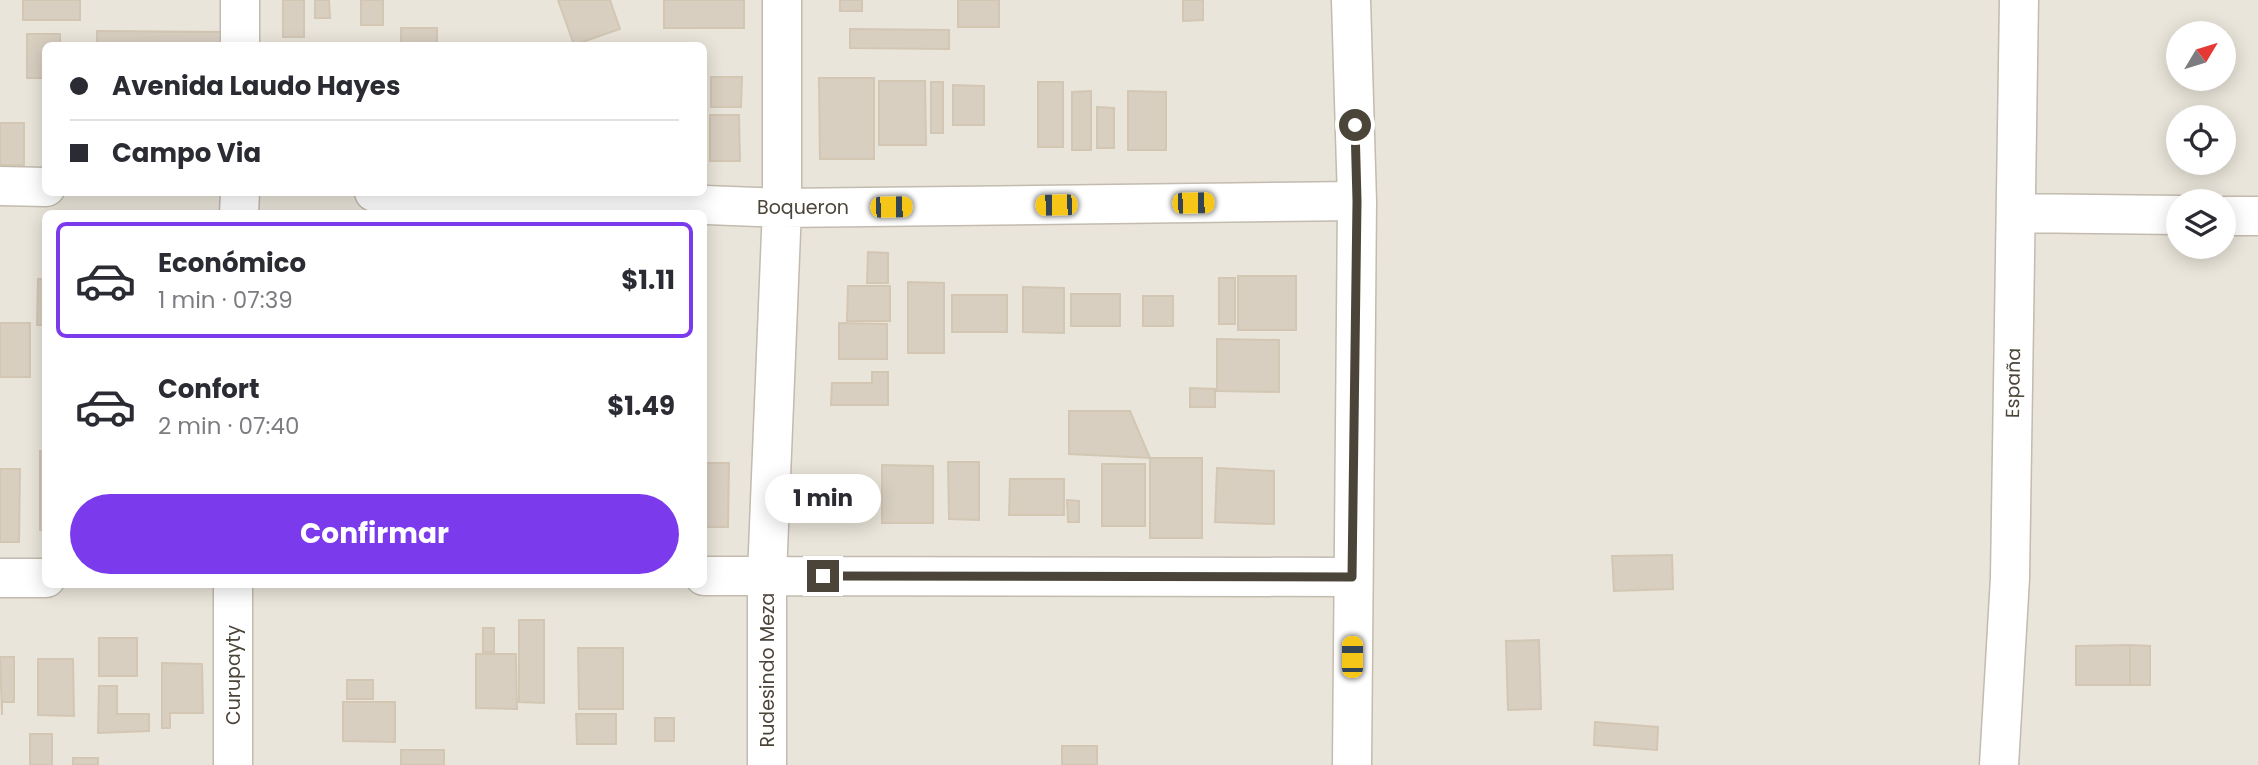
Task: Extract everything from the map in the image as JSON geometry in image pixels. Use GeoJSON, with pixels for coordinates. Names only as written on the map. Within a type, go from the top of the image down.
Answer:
{"type":"FeatureCollection","features":[{"type":"Feature","properties":{"kind":"street"},"geometry":{"type":"LineString","coordinates":[[240,0],[240,42]]}},
{"type":"Feature","properties":{"kind":"street","name":"Rudesindo Meza"},"geometry":{"type":"LineString","coordinates":[[767,765],[767,575],[782,208],[782,0]]}},
{"type":"Feature","properties":{"kind":"street"},"geometry":{"type":"LineString","coordinates":[[1351,0],[1357,201],[1352,765]]}},
{"type":"Feature","properties":{"kind":"street","name":"España"},"geometry":{"type":"LineString","coordinates":[[1999,765],[2010,578],[2019,0]]}},
{"type":"Feature","properties":{"kind":"street"},"geometry":{"type":"LineString","coordinates":[[0,186],[42,187]]}},
{"type":"Feature","properties":{"kind":"street","name":"Boqueron"},"geometry":{"type":"LineString","coordinates":[[476,196],[782,208],[1357,201]]}},
{"type":"Feature","properties":{"kind":"street"},"geometry":{"type":"LineString","coordinates":[[2016,213],[2166,215]]}},
{"type":"Feature","properties":{"kind":"street"},"geometry":{"type":"LineString","coordinates":[[2236,216],[2258,216]]}},
{"type":"Feature","properties":{"kind":"street"},"geometry":{"type":"LineString","coordinates":[[707,576],[1352,577]]}},
{"type":"Feature","properties":{"kind":"street"},"geometry":{"type":"LineString","coordinates":[[0,578],[42,578]]}},
{"type":"Feature","properties":{"kind":"street","name":"Curupayty"},"geometry":{"type":"LineString","coordinates":[[233,588],[233,765]]}},
{"type":"Feature","properties":{"kind":"shaded area"},"geometry":{"type":"Polygon","coordinates":[[[0,0],[2258,0],[2258,765],[0,765],[0,0]]]}},
{"type":"Feature","properties":{"kind":"building"},"geometry":{"type":"Polygon","coordinates":[[[23,0],[80,0],[80,20],[23,20],[23,0]]]}},
{"type":"Feature","properties":{"kind":"building"},"geometry":{"type":"Polygon","coordinates":[[[283,0],[304,0],[304,37],[283,37],[283,0]]]}},
{"type":"Feature","properties":{"kind":"building"},"geometry":{"type":"Polygon","coordinates":[[[315,0],[329,0],[330,18],[315,18],[315,0]]]}},
{"type":"Feature","properties":{"kind":"building"},"geometry":{"type":"Polygon","coordinates":[[[361,0],[383,0],[383,25],[361,25],[361,0]]]}},
{"type":"Feature","properties":{"kind":"building"},"geometry":{"type":"Polygon","coordinates":[[[558,0],[610,0],[620,29],[583,42],[573,42],[558,0]]]}},
{"type":"Feature","properties":{"kind":"building"},"geometry":{"type":"Polygon","coordinates":[[[664,0],[744,0],[744,28],[664,28],[664,0]]]}},
{"type":"Feature","properties":{"kind":"building"},"geometry":{"type":"Polygon","coordinates":[[[840,0],[862,0],[862,11],[840,11],[840,0]]]}},
{"type":"Feature","properties":{"kind":"building"},"geometry":{"type":"Polygon","coordinates":[[[958,0],[999,0],[999,27],[958,27],[958,0]]]}},
{"type":"Feature","properties":{"kind":"building"},"geometry":{"type":"Polygon","coordinates":[[[1183,0],[1203,0],[1203,20],[1183,21],[1183,0]]]}},
{"type":"Feature","properties":{"kind":"building"},"geometry":{"type":"Polygon","coordinates":[[[401,28],[437,28],[437,42],[401,42],[401,28]]]}},
{"type":"Feature","properties":{"kind":"building"},"geometry":{"type":"Polygon","coordinates":[[[850,29],[949,30],[949,49],[850,48],[850,29]]]}},
{"type":"Feature","properties":{"kind":"building"},"geometry":{"type":"Polygon","coordinates":[[[97,31],[225,32],[225,42],[97,42],[97,31]]]}},
{"type":"Feature","properties":{"kind":"building"},"geometry":{"type":"Polygon","coordinates":[[[27,34],[60,34],[60,42],[42,42],[42,78],[27,78],[27,34]]]}},
{"type":"Feature","properties":{"kind":"building"},"geometry":{"type":"Polygon","coordinates":[[[711,77],[742,77],[741,107],[711,107],[711,77]]]}},
{"type":"Feature","properties":{"kind":"building"},"geometry":{"type":"Polygon","coordinates":[[[819,78],[874,78],[874,159],[820,159],[819,78]]]}},
{"type":"Feature","properties":{"kind":"building"},"geometry":{"type":"Polygon","coordinates":[[[879,81],[925,81],[926,145],[879,145],[879,81]]]}},
{"type":"Feature","properties":{"kind":"building"},"geometry":{"type":"Polygon","coordinates":[[[931,82],[943,82],[943,133],[931,133],[931,82]]]}},
{"type":"Feature","properties":{"kind":"building"},"geometry":{"type":"Polygon","coordinates":[[[1038,82],[1063,82],[1063,147],[1038,147],[1038,82]]]}},
{"type":"Feature","properties":{"kind":"building"},"geometry":{"type":"Polygon","coordinates":[[[953,85],[984,86],[984,125],[953,125],[953,85]]]}},
{"type":"Feature","properties":{"kind":"building"},"geometry":{"type":"Polygon","coordinates":[[[1091,91],[1091,150],[1072,150],[1072,92],[1091,91]]]}},
{"type":"Feature","properties":{"kind":"building"},"geometry":{"type":"Polygon","coordinates":[[[1128,91],[1166,92],[1166,150],[1128,150],[1128,91]]]}},
{"type":"Feature","properties":{"kind":"building"},"geometry":{"type":"Polygon","coordinates":[[[1097,107],[1114,108],[1114,148],[1097,148],[1097,107]]]}},
{"type":"Feature","properties":{"kind":"building"},"geometry":{"type":"Polygon","coordinates":[[[710,115],[739,115],[740,161],[710,161],[710,115]]]}},
{"type":"Feature","properties":{"kind":"building"},"geometry":{"type":"Polygon","coordinates":[[[0,123],[24,123],[24,165],[0,165],[0,123]]]}},
{"type":"Feature","properties":{"kind":"building"},"geometry":{"type":"Polygon","coordinates":[[[868,252],[888,253],[888,283],[867,283],[868,252]]]}},
{"type":"Feature","properties":{"kind":"building"},"geometry":{"type":"Polygon","coordinates":[[[1238,276],[1296,276],[1296,330],[1238,330],[1238,276]]]}},
{"type":"Feature","properties":{"kind":"building"},"geometry":{"type":"Polygon","coordinates":[[[1219,278],[1235,278],[1235,324],[1219,324],[1219,278]]]}},
{"type":"Feature","properties":{"kind":"building"},"geometry":{"type":"Polygon","coordinates":[[[38,279],[42,279],[42,325],[37,325],[38,279]]]}},
{"type":"Feature","properties":{"kind":"building"},"geometry":{"type":"Polygon","coordinates":[[[908,282],[944,283],[944,353],[908,353],[908,282]]]}},
{"type":"Feature","properties":{"kind":"building"},"geometry":{"type":"Polygon","coordinates":[[[848,286],[890,286],[890,321],[847,321],[848,286]]]}},
{"type":"Feature","properties":{"kind":"building"},"geometry":{"type":"Polygon","coordinates":[[[1023,287],[1064,288],[1064,333],[1023,332],[1023,287]]]}},
{"type":"Feature","properties":{"kind":"building"},"geometry":{"type":"Polygon","coordinates":[[[1071,294],[1120,294],[1120,326],[1071,326],[1071,294]]]}},
{"type":"Feature","properties":{"kind":"building"},"geometry":{"type":"Polygon","coordinates":[[[952,295],[1007,295],[1007,332],[952,332],[952,295]]]}},
{"type":"Feature","properties":{"kind":"building"},"geometry":{"type":"Polygon","coordinates":[[[1143,296],[1173,296],[1173,326],[1143,326],[1143,296]]]}},
{"type":"Feature","properties":{"kind":"building"},"geometry":{"type":"Polygon","coordinates":[[[0,323],[30,323],[30,377],[0,377],[0,323]]]}},
{"type":"Feature","properties":{"kind":"building"},"geometry":{"type":"Polygon","coordinates":[[[839,323],[887,324],[887,359],[839,359],[839,323]]]}},
{"type":"Feature","properties":{"kind":"building"},"geometry":{"type":"Polygon","coordinates":[[[1217,339],[1279,340],[1279,392],[1217,391],[1217,339]]]}},
{"type":"Feature","properties":{"kind":"building"},"geometry":{"type":"Polygon","coordinates":[[[872,372],[888,372],[888,405],[831,405],[832,383],[872,383],[872,372]]]}},
{"type":"Feature","properties":{"kind":"building"},"geometry":{"type":"Polygon","coordinates":[[[1190,388],[1215,389],[1215,407],[1190,407],[1190,388]]]}},
{"type":"Feature","properties":{"kind":"building"},"geometry":{"type":"Polygon","coordinates":[[[1069,411],[1130,411],[1150,458],[1069,454],[1069,411]]]}},
{"type":"Feature","properties":{"kind":"building"},"geometry":{"type":"Polygon","coordinates":[[[40,451],[42,451],[42,530],[40,451]]]}},
{"type":"Feature","properties":{"kind":"building"},"geometry":{"type":"Polygon","coordinates":[[[1150,458],[1202,458],[1202,538],[1150,538],[1150,458]]]}},
{"type":"Feature","properties":{"kind":"building"},"geometry":{"type":"Polygon","coordinates":[[[948,462],[979,462],[979,520],[949,519],[948,462]]]}},
{"type":"Feature","properties":{"kind":"building"},"geometry":{"type":"Polygon","coordinates":[[[707,463],[729,463],[728,527],[707,527],[707,463]]]}},
{"type":"Feature","properties":{"kind":"building"},"geometry":{"type":"Polygon","coordinates":[[[1102,464],[1145,464],[1145,526],[1102,526],[1102,464]]]}},
{"type":"Feature","properties":{"kind":"building"},"geometry":{"type":"Polygon","coordinates":[[[882,465],[933,466],[933,523],[882,523],[882,465]]]}},
{"type":"Feature","properties":{"kind":"building"},"geometry":{"type":"Polygon","coordinates":[[[1217,468],[1274,471],[1274,524],[1215,522],[1217,468]]]}},
{"type":"Feature","properties":{"kind":"building"},"geometry":{"type":"Polygon","coordinates":[[[0,469],[20,469],[19,542],[0,542],[0,469]]]}},
{"type":"Feature","properties":{"kind":"building"},"geometry":{"type":"Polygon","coordinates":[[[1010,479],[1064,479],[1064,515],[1009,515],[1010,479]]]}},
{"type":"Feature","properties":{"kind":"building"},"geometry":{"type":"Polygon","coordinates":[[[1067,500],[1079,501],[1079,522],[1068,522],[1067,500]]]}},
{"type":"Feature","properties":{"kind":"building"},"geometry":{"type":"Polygon","coordinates":[[[1672,555],[1673,589],[1614,591],[1612,556],[1672,555]]]}},
{"type":"Feature","properties":{"kind":"building"},"geometry":{"type":"Polygon","coordinates":[[[519,620],[544,620],[544,703],[519,702],[519,620]]]}},
{"type":"Feature","properties":{"kind":"building"},"geometry":{"type":"Polygon","coordinates":[[[483,628],[494,628],[494,652],[483,652],[483,628]]]}},
{"type":"Feature","properties":{"kind":"building"},"geometry":{"type":"Polygon","coordinates":[[[99,638],[137,638],[137,676],[99,676],[99,638]]]}},
{"type":"Feature","properties":{"kind":"building"},"geometry":{"type":"Polygon","coordinates":[[[1539,640],[1541,709],[1508,710],[1506,641],[1539,640]]]}},
{"type":"Feature","properties":{"kind":"building"},"geometry":{"type":"Polygon","coordinates":[[[2130,645],[2150,646],[2150,685],[2130,685],[2130,645]]]}},
{"type":"Feature","properties":{"kind":"building"},"geometry":{"type":"Polygon","coordinates":[[[2130,645],[2130,685],[2076,685],[2076,646],[2130,645]]]}},
{"type":"Feature","properties":{"kind":"building"},"geometry":{"type":"Polygon","coordinates":[[[578,648],[623,648],[623,709],[579,709],[578,648]]]}},
{"type":"Feature","properties":{"kind":"building"},"geometry":{"type":"Polygon","coordinates":[[[476,654],[516,654],[517,709],[476,708],[476,654]]]}},
{"type":"Feature","properties":{"kind":"building"},"geometry":{"type":"Polygon","coordinates":[[[0,657],[14,657],[14,702],[2,702],[2,715],[0,657]]]}},
{"type":"Feature","properties":{"kind":"building"},"geometry":{"type":"Polygon","coordinates":[[[38,659],[73,659],[74,716],[38,715],[38,659]]]}},
{"type":"Feature","properties":{"kind":"building"},"geometry":{"type":"Polygon","coordinates":[[[162,663],[202,664],[203,713],[170,713],[170,728],[162,728],[162,663]]]}},
{"type":"Feature","properties":{"kind":"building"},"geometry":{"type":"Polygon","coordinates":[[[347,680],[373,680],[373,699],[347,699],[347,680]]]}},
{"type":"Feature","properties":{"kind":"building"},"geometry":{"type":"Polygon","coordinates":[[[99,686],[117,686],[117,714],[149,714],[149,731],[98,733],[99,686]]]}},
{"type":"Feature","properties":{"kind":"building"},"geometry":{"type":"Polygon","coordinates":[[[343,702],[395,702],[395,742],[343,741],[343,702]]]}},
{"type":"Feature","properties":{"kind":"building"},"geometry":{"type":"Polygon","coordinates":[[[576,714],[616,714],[616,744],[577,744],[576,714]]]}},
{"type":"Feature","properties":{"kind":"building"},"geometry":{"type":"Polygon","coordinates":[[[655,718],[674,718],[674,741],[655,741],[655,718]]]}},
{"type":"Feature","properties":{"kind":"building"},"geometry":{"type":"Polygon","coordinates":[[[1595,722],[1658,727],[1657,750],[1594,745],[1595,722]]]}},
{"type":"Feature","properties":{"kind":"building"},"geometry":{"type":"Polygon","coordinates":[[[30,734],[52,734],[52,765],[30,765],[30,734]]]}},
{"type":"Feature","properties":{"kind":"building"},"geometry":{"type":"Polygon","coordinates":[[[1062,746],[1097,746],[1097,765],[1062,765],[1062,746]]]}},
{"type":"Feature","properties":{"kind":"building"},"geometry":{"type":"Polygon","coordinates":[[[401,750],[444,750],[444,765],[401,765],[401,750]]]}},
{"type":"Feature","properties":{"kind":"building"},"geometry":{"type":"Polygon","coordinates":[[[73,758],[98,758],[98,765],[73,765],[73,758]]]}},
{"type":"Feature","properties":{"kind":"route"},"geometry":{"type":"LineString","coordinates":[[823,576],[1352,577],[1357,201],[1355,125]]}}]}
